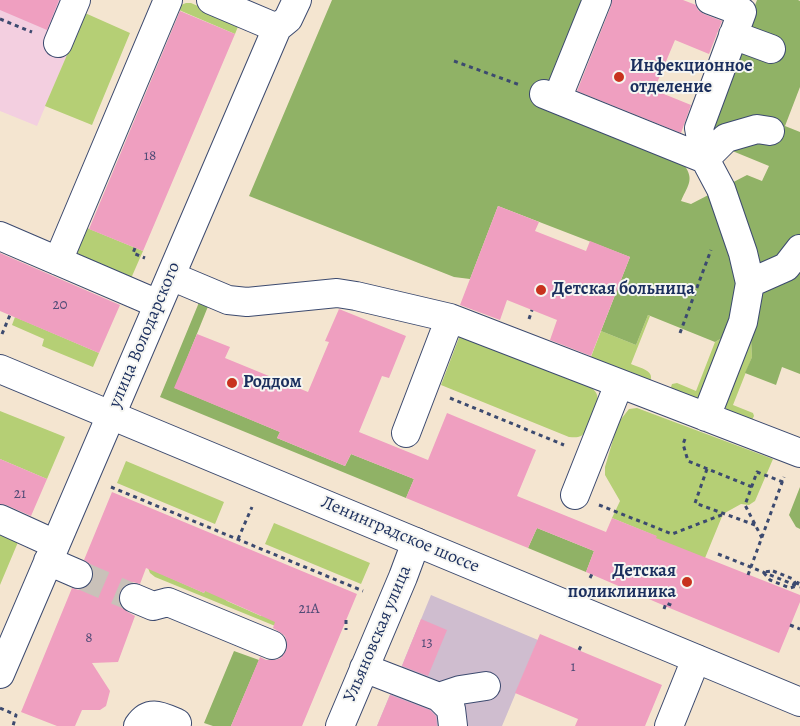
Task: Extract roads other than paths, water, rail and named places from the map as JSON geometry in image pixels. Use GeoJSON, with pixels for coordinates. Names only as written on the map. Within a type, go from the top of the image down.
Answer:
{"type":"FeatureCollection","features":[{"type":"Feature","properties":{"kind":"street"},"geometry":{"type":"LineString","coordinates":[[58,43],[76,0]]}},
{"type":"Feature","properties":{"kind":"street"},"geometry":{"type":"LineString","coordinates":[[58,261],[168,0]]}},
{"type":"Feature","properties":{"kind":"street"},"geometry":{"type":"LineString","coordinates":[[211,0],[277,28]]}},
{"type":"Feature","properties":{"kind":"street","name":"улица Володарского"},"geometry":{"type":"LineString","coordinates":[[0,674],[277,28],[288,19],[297,0]]}},
{"type":"Feature","properties":{"kind":"street"},"geometry":{"type":"LineString","coordinates":[[598,0],[551,96],[705,160]]}},
{"type":"Feature","properties":{"kind":"street"},"geometry":{"type":"LineString","coordinates":[[706,417],[743,322],[750,283],[743,253],[721,189],[705,160],[699,128],[742,12],[710,0]]}},
{"type":"Feature","properties":{"kind":"street"},"geometry":{"type":"LineString","coordinates":[[733,35],[771,49]]}},
{"type":"Feature","properties":{"kind":"street"},"geometry":{"type":"LineString","coordinates":[[705,160],[726,138],[757,129],[770,131]]}},
{"type":"Feature","properties":{"kind":"street"},"geometry":{"type":"LineString","coordinates":[[0,236],[158,304]]}},
{"type":"Feature","properties":{"kind":"street"},"geometry":{"type":"LineString","coordinates":[[750,283],[786,267],[800,249]]}},
{"type":"Feature","properties":{"kind":"street"},"geometry":{"type":"LineString","coordinates":[[170,276],[228,300],[247,302],[337,293],[450,318],[797,452]]}},
{"type":"Feature","properties":{"kind":"street"},"geometry":{"type":"LineString","coordinates":[[406,433],[450,318]]}},
{"type":"Feature","properties":{"kind":"street","name":"Ленинградское шоссе"},"geometry":{"type":"LineString","coordinates":[[0,369],[800,702]]}},
{"type":"Feature","properties":{"kind":"street"},"geometry":{"type":"LineString","coordinates":[[575,495],[619,384]]}},
{"type":"Feature","properties":{"kind":"street"},"geometry":{"type":"LineString","coordinates":[[0,519],[51,553],[78,574]]}},
{"type":"Feature","properties":{"kind":"street","name":"Ульяновская улица"},"geometry":{"type":"LineString","coordinates":[[340,726],[416,542]]}},
{"type":"Feature","properties":{"kind":"street"},"geometry":{"type":"LineString","coordinates":[[134,598],[153,606],[168,602],[272,645]]}},
{"type":"Feature","properties":{"kind":"street"},"geometry":{"type":"LineString","coordinates":[[669,726],[696,659]]}},
{"type":"Feature","properties":{"kind":"street"},"geometry":{"type":"LineString","coordinates":[[364,668],[439,697],[451,709],[453,726]]}},
{"type":"Feature","properties":{"kind":"street"},"geometry":{"type":"LineString","coordinates":[[439,697],[460,690],[486,686]]}},
{"type":"Feature","properties":{"kind":"street"},"geometry":{"type":"LineString","coordinates":[[138,726],[143,718],[150,716],[164,717],[177,723]]}},
{"type":"Feature","properties":{"kind":"tunnel"},"geometry":{"type":"LineString","coordinates":[[78,574],[134,598]]}},
{"type":"Feature","properties":{"kind":"place","name":"Инфекционное отделение"},"geometry":{"type":"Point","coordinates":[619,77]}},
{"type":"Feature","properties":{"kind":"place","name":"Детская больница"},"geometry":{"type":"Point","coordinates":[541,290]}},
{"type":"Feature","properties":{"kind":"place","name":"Роддом"},"geometry":{"type":"Point","coordinates":[232,383]}},
{"type":"Feature","properties":{"kind":"place","name":"Детская поликлиника"},"geometry":{"type":"Point","coordinates":[687,582]}}]}
